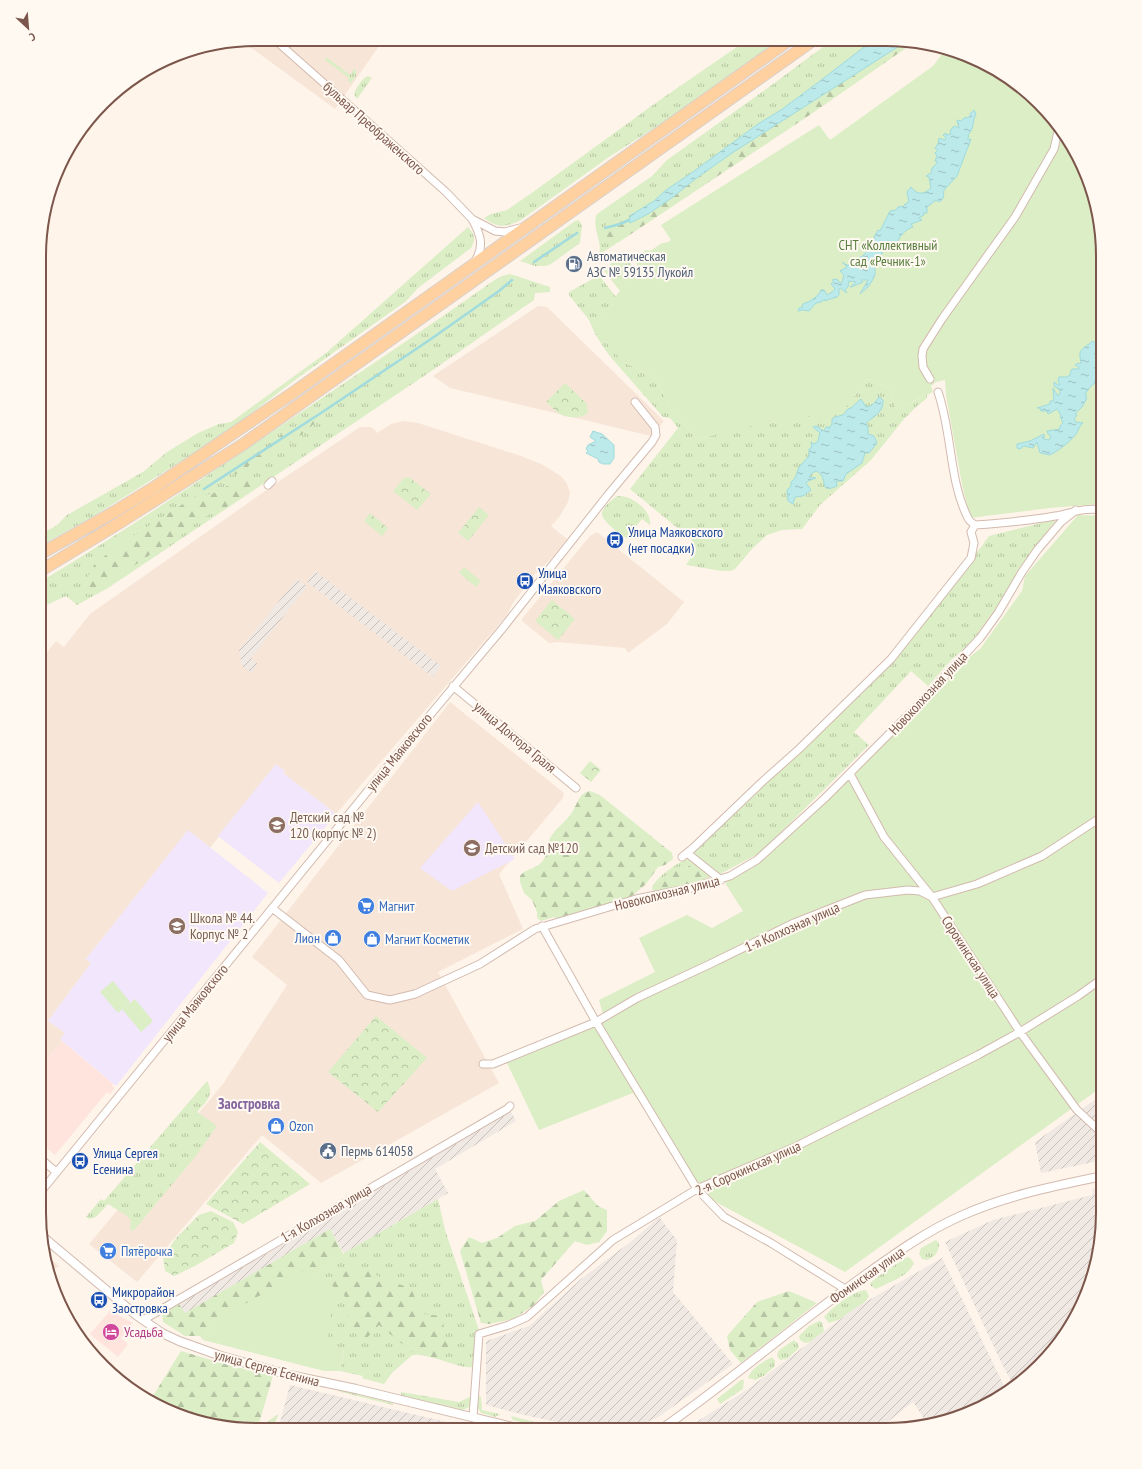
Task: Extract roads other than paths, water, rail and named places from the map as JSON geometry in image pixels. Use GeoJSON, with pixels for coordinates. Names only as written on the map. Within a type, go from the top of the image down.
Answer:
{"type":"FeatureCollection","features":[{"type":"Feature","properties":{"kind":"main road"},"geometry":{"type":"LineString","coordinates":[[46,551],[154,488],[294,392],[466,271],[533,221],[780,46]]}},
{"type":"Feature","properties":{"kind":"main road"},"geometry":{"type":"LineString","coordinates":[[46,567],[122,521],[242,444],[805,46]]}},
{"type":"Feature","properties":{"kind":"street","name":"бульвар Преображенского"},"geometry":{"type":"LineString","coordinates":[[282,46],[446,192],[472,218]]}},
{"type":"Feature","properties":{"kind":"street"},"geometry":{"type":"LineString","coordinates":[[930,379],[923,367],[923,349],[942,319],[1015,217],[1054,149],[1057,134]]}},
{"type":"Feature","properties":{"kind":"street"},"geometry":{"type":"LineString","coordinates":[[472,218],[490,229],[500,231],[514,230],[533,221]]}},
{"type":"Feature","properties":{"kind":"street"},"geometry":{"type":"LineString","coordinates":[[466,271],[476,259],[481,246],[479,233],[472,218]]}},
{"type":"Feature","properties":{"kind":"street"},"geometry":{"type":"LineString","coordinates":[[938,392],[947,425],[960,497],[967,518],[975,525],[1057,516],[1076,510],[1096,509]]}},
{"type":"Feature","properties":{"kind":"street","name":"улица Маяковского"},"geometry":{"type":"LineString","coordinates":[[46,1185],[652,442],[656,435],[656,429],[635,402]]}},
{"type":"Feature","properties":{"kind":"street","name":"Новоколхозная улица"},"geometry":{"type":"LineString","coordinates":[[272,908],[339,960],[367,995],[390,1000],[415,994],[480,964],[535,928],[636,899],[691,888],[721,880],[741,871],[757,860],[850,774],[913,710],[980,638],[998,613],[1022,572],[1038,550],[1058,526],[1076,510]]}},
{"type":"Feature","properties":{"kind":"street"},"geometry":{"type":"LineString","coordinates":[[721,880],[684,855],[799,749],[891,659],[971,558],[974,543],[971,532],[975,525]]}},
{"type":"Feature","properties":{"kind":"street","name":"улица Доктора Граля"},"geometry":{"type":"LineString","coordinates":[[453,686],[576,788]]}},
{"type":"Feature","properties":{"kind":"street","name":"Сорокинская улица"},"geometry":{"type":"LineString","coordinates":[[850,774],[884,837],[932,897],[1020,1032],[1077,1110],[1096,1128]]}},
{"type":"Feature","properties":{"kind":"street"},"geometry":{"type":"LineString","coordinates":[[932,897],[977,884],[1042,856],[1096,821]]}},
{"type":"Feature","properties":{"kind":"street","name":"1-я Колхозная улица"},"geometry":{"type":"LineString","coordinates":[[484,1064],[493,1064],[596,1022],[637,998],[794,923],[865,895],[908,890],[920,891],[932,897]]}},
{"type":"Feature","properties":{"kind":"street"},"geometry":{"type":"LineString","coordinates":[[542,926],[596,1022],[698,1190],[724,1217],[771,1243],[845,1289]]}},
{"type":"Feature","properties":{"kind":"street","name":"2-я Сорокинская улица"},"geometry":{"type":"LineString","coordinates":[[473,1417],[480,1334],[509,1325],[527,1317],[613,1240],[698,1190],[793,1148],[1020,1032],[1096,983]]}},
{"type":"Feature","properties":{"kind":"street","name":"1-я Колхозная улица"},"geometry":{"type":"LineString","coordinates":[[143,1320],[510,1106]]}},
{"type":"Feature","properties":{"kind":"street"},"geometry":{"type":"LineString","coordinates":[[46,1163],[56,1172]]}},
{"type":"Feature","properties":{"kind":"street","name":"Фоминская улица"},"geometry":{"type":"LineString","coordinates":[[670,1423],[845,1289],[890,1257],[924,1236],[964,1214],[1024,1193],[1096,1178]]}},
{"type":"Feature","properties":{"kind":"street","name":"улица Сергея Есенина"},"geometry":{"type":"LineString","coordinates":[[48,1241],[143,1320],[168,1336],[196,1348],[289,1375],[356,1389],[497,1423]]}},
{"type":"Feature","properties":{"kind":"water"},"geometry":{"type":"Polygon","coordinates":[[[866,46],[899,46],[732,153],[673,197],[648,214],[630,223],[629,220],[631,215],[654,201],[666,190],[820,81],[866,46]]]}},
{"type":"Feature","properties":{"kind":"water"},"geometry":{"type":"Polygon","coordinates":[[[974,110],[976,114],[972,129],[968,135],[968,140],[971,139],[957,176],[944,190],[942,200],[939,202],[936,200],[927,207],[927,213],[923,213],[924,215],[919,218],[922,220],[911,224],[913,227],[903,233],[897,244],[895,242],[886,246],[875,264],[875,275],[868,287],[860,294],[868,280],[861,280],[863,282],[851,287],[856,282],[849,281],[848,287],[845,290],[847,293],[840,288],[839,295],[837,297],[825,301],[825,299],[816,303],[809,311],[798,311],[799,308],[803,307],[803,304],[809,302],[818,295],[821,290],[824,290],[827,295],[832,292],[835,289],[831,284],[834,282],[832,280],[837,279],[840,283],[842,282],[844,275],[840,271],[847,267],[842,262],[848,266],[848,264],[854,263],[857,258],[861,257],[867,251],[868,247],[874,244],[874,237],[878,230],[880,231],[890,211],[896,210],[898,207],[904,206],[909,202],[907,192],[911,187],[918,193],[926,192],[931,188],[929,177],[926,176],[931,173],[932,168],[937,163],[937,161],[935,161],[937,156],[935,153],[938,150],[935,148],[938,144],[939,138],[945,140],[946,138],[943,135],[946,133],[946,135],[951,134],[950,131],[955,126],[959,128],[957,120],[961,121],[964,118],[970,117],[970,114],[974,110]]]}},
{"type":"Feature","properties":{"kind":"water"},"geometry":{"type":"Polygon","coordinates":[[[1092,341],[1096,343],[1095,383],[1085,394],[1087,395],[1085,397],[1087,398],[1082,407],[1075,414],[1077,415],[1074,419],[1076,422],[1083,423],[1076,434],[1064,446],[1050,455],[1040,453],[1037,442],[1033,448],[1024,446],[1020,449],[1017,448],[1017,444],[1030,441],[1044,434],[1044,439],[1049,440],[1051,436],[1047,431],[1060,429],[1060,426],[1063,423],[1060,416],[1061,415],[1057,409],[1048,414],[1047,411],[1041,411],[1040,408],[1037,408],[1050,404],[1050,401],[1054,401],[1053,388],[1058,396],[1060,390],[1054,386],[1054,382],[1060,385],[1058,381],[1059,377],[1067,377],[1071,374],[1072,369],[1079,369],[1079,367],[1075,365],[1081,363],[1081,351],[1092,341]]]}},
{"type":"Feature","properties":{"kind":"water"},"geometry":{"type":"Polygon","coordinates":[[[879,397],[883,400],[882,408],[878,414],[866,423],[868,427],[868,434],[874,436],[877,443],[869,453],[865,453],[862,463],[846,474],[843,481],[836,481],[837,486],[831,488],[825,487],[820,474],[816,471],[812,473],[809,477],[816,478],[806,483],[811,490],[803,496],[795,497],[793,504],[788,501],[787,490],[791,486],[791,482],[795,478],[799,467],[809,456],[809,449],[812,447],[811,442],[814,444],[818,441],[820,433],[813,427],[816,426],[824,431],[826,427],[829,429],[832,425],[832,419],[843,415],[861,399],[866,407],[868,407],[879,397]]]}},
{"type":"Feature","properties":{"kind":"water"},"geometry":{"type":"Polygon","coordinates":[[[593,431],[602,434],[614,445],[614,458],[610,464],[603,464],[599,462],[598,459],[586,453],[588,451],[586,449],[588,445],[596,441],[590,437],[593,431]]]}},
{"type":"Feature","properties":{"kind":"waterway"},"geometry":{"type":"LineString","coordinates":[[605,228],[629,220]]}},
{"type":"Feature","properties":{"kind":"waterway"},"geometry":{"type":"LineString","coordinates":[[534,262],[577,233]]}},
{"type":"Feature","properties":{"kind":"waterway"},"geometry":{"type":"LineString","coordinates":[[204,489],[431,339],[499,291],[512,280]]}},
{"type":"Feature","properties":{"kind":"place","name":"Автоматическая АЗС № 59135 Лукойл"},"geometry":{"type":"Point","coordinates":[574,264]}},
{"type":"Feature","properties":{"kind":"place","name":"Улица Маяковского (нет посадки)"},"geometry":{"type":"Point","coordinates":[615,540]}},
{"type":"Feature","properties":{"kind":"place","name":"Улица Маяковского"},"geometry":{"type":"Point","coordinates":[525,581]}},
{"type":"Feature","properties":{"kind":"place","name":"Детский сад № 120 (корпус № 2)"},"geometry":{"type":"Point","coordinates":[277,825]}},
{"type":"Feature","properties":{"kind":"place","name":"Детский сад №120"},"geometry":{"type":"Point","coordinates":[472,848]}},
{"type":"Feature","properties":{"kind":"place","name":"Магнит"},"geometry":{"type":"Point","coordinates":[366,906]}},
{"type":"Feature","properties":{"kind":"place","name":"Школа № 44. Корпус № 2"},"geometry":{"type":"Point","coordinates":[177,926]}},
{"type":"Feature","properties":{"kind":"place","name":"Лион"},"geometry":{"type":"Point","coordinates":[333,938]}},
{"type":"Feature","properties":{"kind":"place","name":"Магнит Косметик"},"geometry":{"type":"Point","coordinates":[372,939]}},
{"type":"Feature","properties":{"kind":"place","name":"Ozon"},"geometry":{"type":"Point","coordinates":[276,1126]}},
{"type":"Feature","properties":{"kind":"place","name":"Пермь 614058"},"geometry":{"type":"Point","coordinates":[328,1151]}},
{"type":"Feature","properties":{"kind":"place","name":"Улица Сергея Есенина"},"geometry":{"type":"Point","coordinates":[80,1161]}},
{"type":"Feature","properties":{"kind":"place","name":"Пятёрочка"},"geometry":{"type":"Point","coordinates":[108,1251]}},
{"type":"Feature","properties":{"kind":"place","name":"Микрорайон Заостровка"},"geometry":{"type":"Point","coordinates":[99,1300]}},
{"type":"Feature","properties":{"kind":"place","name":"Усадьба"},"geometry":{"type":"Point","coordinates":[111,1332]}},
{"type":"Feature","properties":{"kind":"district","name":"Заостровка"},"geometry":{"type":"Point","coordinates":[249,1104]}},
{"type":"Feature","properties":{"kind":"park label","name":"СНТ «Коллективный сад «Речник-1»"},"geometry":{"type":"Point","coordinates":[888,254]}}]}
